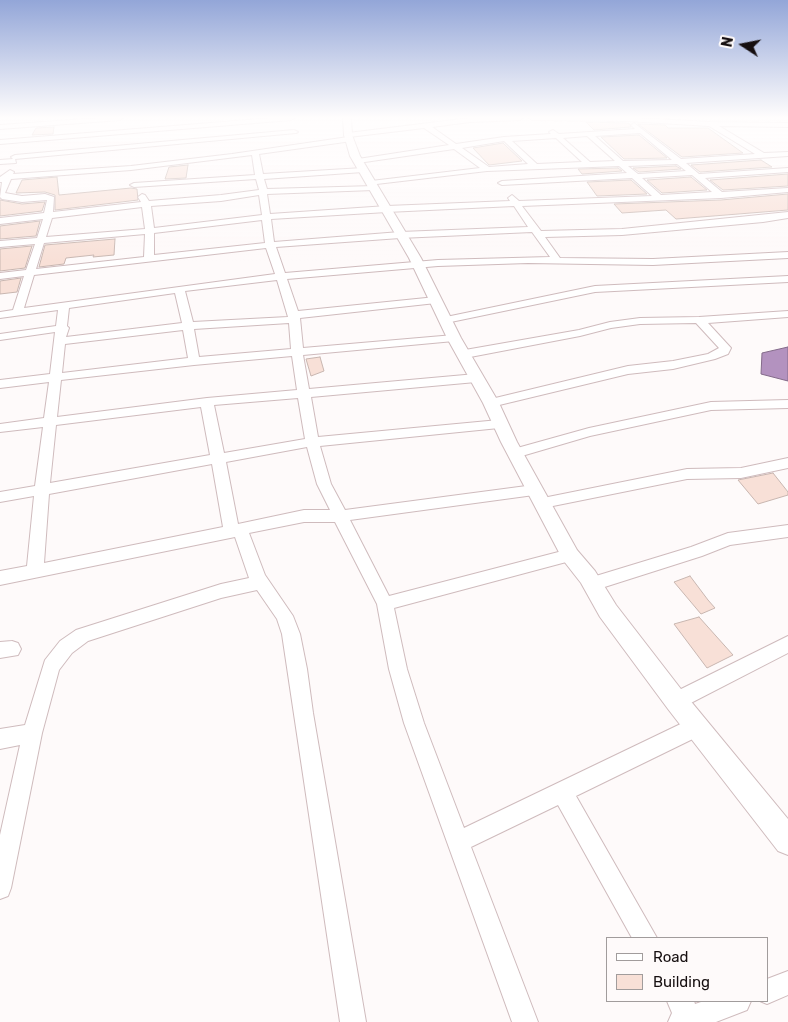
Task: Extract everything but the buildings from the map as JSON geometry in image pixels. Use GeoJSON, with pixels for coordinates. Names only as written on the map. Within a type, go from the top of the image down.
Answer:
{"type":"FeatureCollection","features":[{"type":"Feature","properties":{"kind":"street"},"geometry":{"type":"LineString","coordinates":[[11,166],[4,179],[1,194],[12,199],[48,197],[51,200],[48,217],[17,313]]}},
{"type":"Feature","properties":{"kind":"street"},"geometry":{"type":"LineString","coordinates":[[4,179],[74,166]]}},
{"type":"Feature","properties":{"kind":"street"},"geometry":{"type":"LineString","coordinates":[[132,166],[134,185],[146,204],[150,230],[149,259]]}},
{"type":"Feature","properties":{"kind":"street"},"geometry":{"type":"LineString","coordinates":[[258,166],[264,192],[270,245],[294,315],[297,351],[312,442],[328,494],[342,516],[385,604],[398,669],[414,723],[525,1022]]}},
{"type":"Feature","properties":{"kind":"street"},"geometry":{"type":"LineString","coordinates":[[134,185],[202,179],[260,178],[309,166]]}},
{"type":"Feature","properties":{"kind":"street"},"geometry":{"type":"LineString","coordinates":[[0,221],[264,192],[328,166]]}},
{"type":"Feature","properties":{"kind":"street"},"geometry":{"type":"LineString","coordinates":[[363,166],[418,265],[454,338],[465,354],[515,453],[570,555],[592,584],[608,611],[676,702],[698,726],[788,841]]}},
{"type":"Feature","properties":{"kind":"street"},"geometry":{"type":"LineString","coordinates":[[460,166],[489,169],[540,166]]}},
{"type":"Feature","properties":{"kind":"street"},"geometry":{"type":"LineString","coordinates":[[484,166],[502,182],[556,259]]}},
{"type":"Feature","properties":{"kind":"street"},"geometry":{"type":"LineString","coordinates":[[625,166],[659,198]]}},
{"type":"Feature","properties":{"kind":"street"},"geometry":{"type":"LineString","coordinates":[[686,166],[721,195]]}},
{"type":"Feature","properties":{"kind":"street"},"geometry":{"type":"LineString","coordinates":[[502,182],[788,170]]}},
{"type":"Feature","properties":{"kind":"street"},"geometry":{"type":"LineString","coordinates":[[0,244],[266,217],[387,209],[659,198],[788,190]]}},
{"type":"Feature","properties":{"kind":"street"},"geometry":{"type":"LineString","coordinates":[[0,276],[270,245],[400,235],[537,231],[622,232],[788,215]]}},
{"type":"Feature","properties":{"kind":"street"},"geometry":{"type":"LineString","coordinates":[[0,315],[280,276],[418,265],[556,259],[653,262],[788,255]]}},
{"type":"Feature","properties":{"kind":"street"},"geometry":{"type":"LineString","coordinates":[[446,320],[595,289],[788,279]]}},
{"type":"Feature","properties":{"kind":"street"},"geometry":{"type":"LineString","coordinates":[[179,289],[194,362]]}},
{"type":"Feature","properties":{"kind":"street"},"geometry":{"type":"LineString","coordinates":[[294,315],[436,300]]}},
{"type":"Feature","properties":{"kind":"street"},"geometry":{"type":"LineString","coordinates":[[35,571],[42,489],[63,328],[64,305]]}},
{"type":"Feature","properties":{"kind":"street"},"geometry":{"type":"LineString","coordinates":[[465,354],[580,333],[610,325],[640,321],[699,320],[788,314]]}},
{"type":"Feature","properties":{"kind":"street"},"geometry":{"type":"LineString","coordinates":[[61,341],[188,326],[292,320],[294,315]]}},
{"type":"Feature","properties":{"kind":"street"},"geometry":{"type":"LineString","coordinates":[[491,403],[628,370],[673,365],[711,357],[724,352],[725,348],[699,320]]}},
{"type":"Feature","properties":{"kind":"street"},"geometry":{"type":"LineString","coordinates":[[0,337],[63,328]]}},
{"type":"Feature","properties":{"kind":"street"},"geometry":{"type":"LineString","coordinates":[[0,384],[297,351],[454,338]]}},
{"type":"Feature","properties":{"kind":"street"},"geometry":{"type":"LineString","coordinates":[[0,428],[207,402],[305,395],[476,378]]}},
{"type":"Feature","properties":{"kind":"street"},"geometry":{"type":"LineString","coordinates":[[207,402],[217,459],[236,531],[257,576],[284,616],[298,669],[319,817],[353,1022]]}},
{"type":"Feature","properties":{"kind":"street"},"geometry":{"type":"LineString","coordinates":[[515,453],[589,432],[711,406],[788,404]]}},
{"type":"Feature","properties":{"kind":"street"},"geometry":{"type":"LineString","coordinates":[[0,497],[312,442],[500,424]]}},
{"type":"Feature","properties":{"kind":"street"},"geometry":{"type":"LineString","coordinates":[[0,578],[304,516],[342,516],[539,496],[687,474],[741,472],[788,463]]}},
{"type":"Feature","properties":{"kind":"street"},"geometry":{"type":"LineString","coordinates":[[592,584],[696,552],[728,539],[788,532]]}},
{"type":"Feature","properties":{"kind":"street"},"geometry":{"type":"LineString","coordinates":[[385,604],[570,555]]}},
{"type":"Feature","properties":{"kind":"street"},"geometry":{"type":"LineString","coordinates":[[0,888],[32,734],[51,666],[66,647],[82,635],[197,598],[261,582]]}},
{"type":"Feature","properties":{"kind":"street"},"geometry":{"type":"LineString","coordinates":[[676,702],[788,644]]}},
{"type":"Feature","properties":{"kind":"street"},"geometry":{"type":"LineString","coordinates":[[458,842],[698,726]]}},
{"type":"Feature","properties":{"kind":"street"},"geometry":{"type":"LineString","coordinates":[[0,739],[32,734]]}},
{"type":"Feature","properties":{"kind":"street"},"geometry":{"type":"LineString","coordinates":[[562,792],[644,937]]}},
{"type":"Feature","properties":{"kind":"street"},"geometry":{"type":"LineString","coordinates":[[768,991],[788,983]]}},
{"type":"Feature","properties":{"kind":"street"},"geometry":{"type":"LineString","coordinates":[[683,1013],[733,1002]]}},
{"type":"Feature","properties":{"kind":"shaded area"},"geometry":{"type":"Polygon","coordinates":[[[788,347],[788,381],[761,374],[762,353],[788,347]]]}}]}
